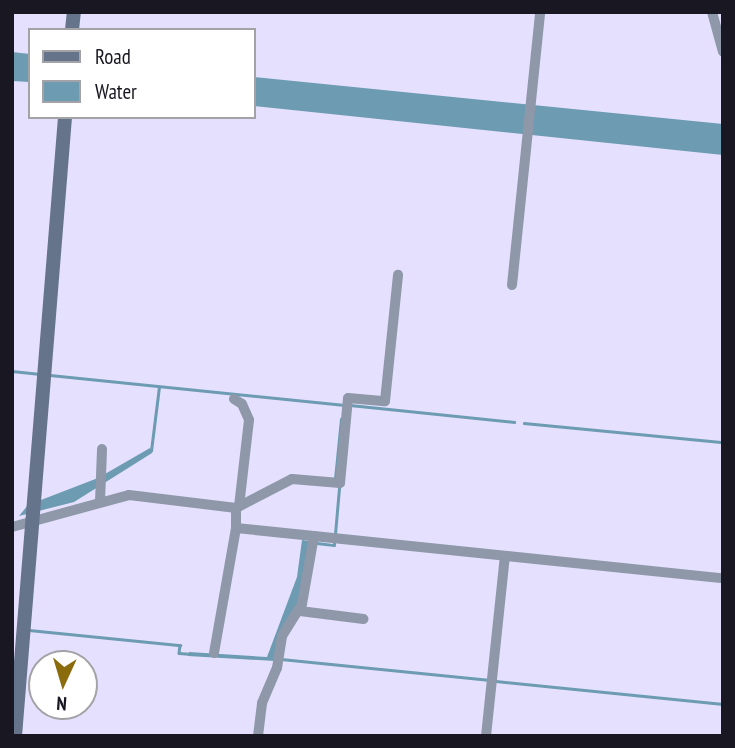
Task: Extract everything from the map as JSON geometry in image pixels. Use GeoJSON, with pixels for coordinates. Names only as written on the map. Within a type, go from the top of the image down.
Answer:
{"type":"FeatureCollection","features":[{"type":"Feature","properties":{"kind":"street"},"geometry":{"type":"LineString","coordinates":[[512,285],[540,12]]}},
{"type":"Feature","properties":{"kind":"street"},"geometry":{"type":"LineString","coordinates":[[712,12],[723,52]]}},
{"type":"Feature","properties":{"kind":"street"},"geometry":{"type":"LineString","coordinates":[[15,736],[65,119]]}},
{"type":"Feature","properties":{"kind":"street"},"geometry":{"type":"LineString","coordinates":[[12,527],[32,519],[129,495],[238,507],[292,479],[340,483],[348,398],[386,401],[398,275]]}},
{"type":"Feature","properties":{"kind":"street"},"geometry":{"type":"LineString","coordinates":[[214,653],[236,528],[249,420],[242,404],[234,399]]}},
{"type":"Feature","properties":{"kind":"street"},"geometry":{"type":"LineString","coordinates":[[100,502],[102,449]]}},
{"type":"Feature","properties":{"kind":"street"},"geometry":{"type":"LineString","coordinates":[[236,528],[723,578]]}},
{"type":"Feature","properties":{"kind":"street"},"geometry":{"type":"LineString","coordinates":[[258,736],[262,703],[277,668],[282,636],[300,611],[314,536]]}},
{"type":"Feature","properties":{"kind":"street"},"geometry":{"type":"LineString","coordinates":[[486,736],[505,556]]}},
{"type":"Feature","properties":{"kind":"street"},"geometry":{"type":"LineString","coordinates":[[300,611],[363,619]]}},
{"type":"Feature","properties":{"kind":"water"},"geometry":{"type":"Polygon","coordinates":[[[12,52],[28,54],[28,82],[12,81],[12,52]]]}},
{"type":"Feature","properties":{"kind":"water"},"geometry":{"type":"Polygon","coordinates":[[[256,77],[723,124],[723,155],[256,106],[256,77]]]}},
{"type":"Feature","properties":{"kind":"water"},"geometry":{"type":"Polygon","coordinates":[[[150,448],[152,453],[74,502],[19,516],[28,505],[98,478],[150,448]]]}},
{"type":"Feature","properties":{"kind":"water"},"geometry":{"type":"Polygon","coordinates":[[[302,540],[310,541],[305,584],[275,661],[188,656],[189,652],[267,657],[297,577],[302,540]]]}},
{"type":"Feature","properties":{"kind":"waterway"},"geometry":{"type":"LineString","coordinates":[[12,371],[40,374]]}},
{"type":"Feature","properties":{"kind":"waterway"},"geometry":{"type":"LineString","coordinates":[[50,375],[344,405]]}},
{"type":"Feature","properties":{"kind":"waterway"},"geometry":{"type":"LineString","coordinates":[[151,451],[159,387]]}},
{"type":"Feature","properties":{"kind":"waterway"},"geometry":{"type":"LineString","coordinates":[[350,405],[514,422]]}},
{"type":"Feature","properties":{"kind":"waterway"},"geometry":{"type":"LineString","coordinates":[[335,479],[341,419]]}},
{"type":"Feature","properties":{"kind":"waterway"},"geometry":{"type":"LineString","coordinates":[[524,423],[723,442]]}},
{"type":"Feature","properties":{"kind":"waterway"},"geometry":{"type":"LineString","coordinates":[[335,534],[339,488]]}},
{"type":"Feature","properties":{"kind":"waterway"},"geometry":{"type":"LineString","coordinates":[[317,543],[334,545],[334,540]]}},
{"type":"Feature","properties":{"kind":"waterway"},"geometry":{"type":"LineString","coordinates":[[29,630],[180,645],[179,653],[191,654]]}},
{"type":"Feature","properties":{"kind":"waterway"},"geometry":{"type":"LineString","coordinates":[[281,659],[490,680]]}},
{"type":"Feature","properties":{"kind":"waterway"},"geometry":{"type":"LineString","coordinates":[[496,681],[723,704]]}}]}
